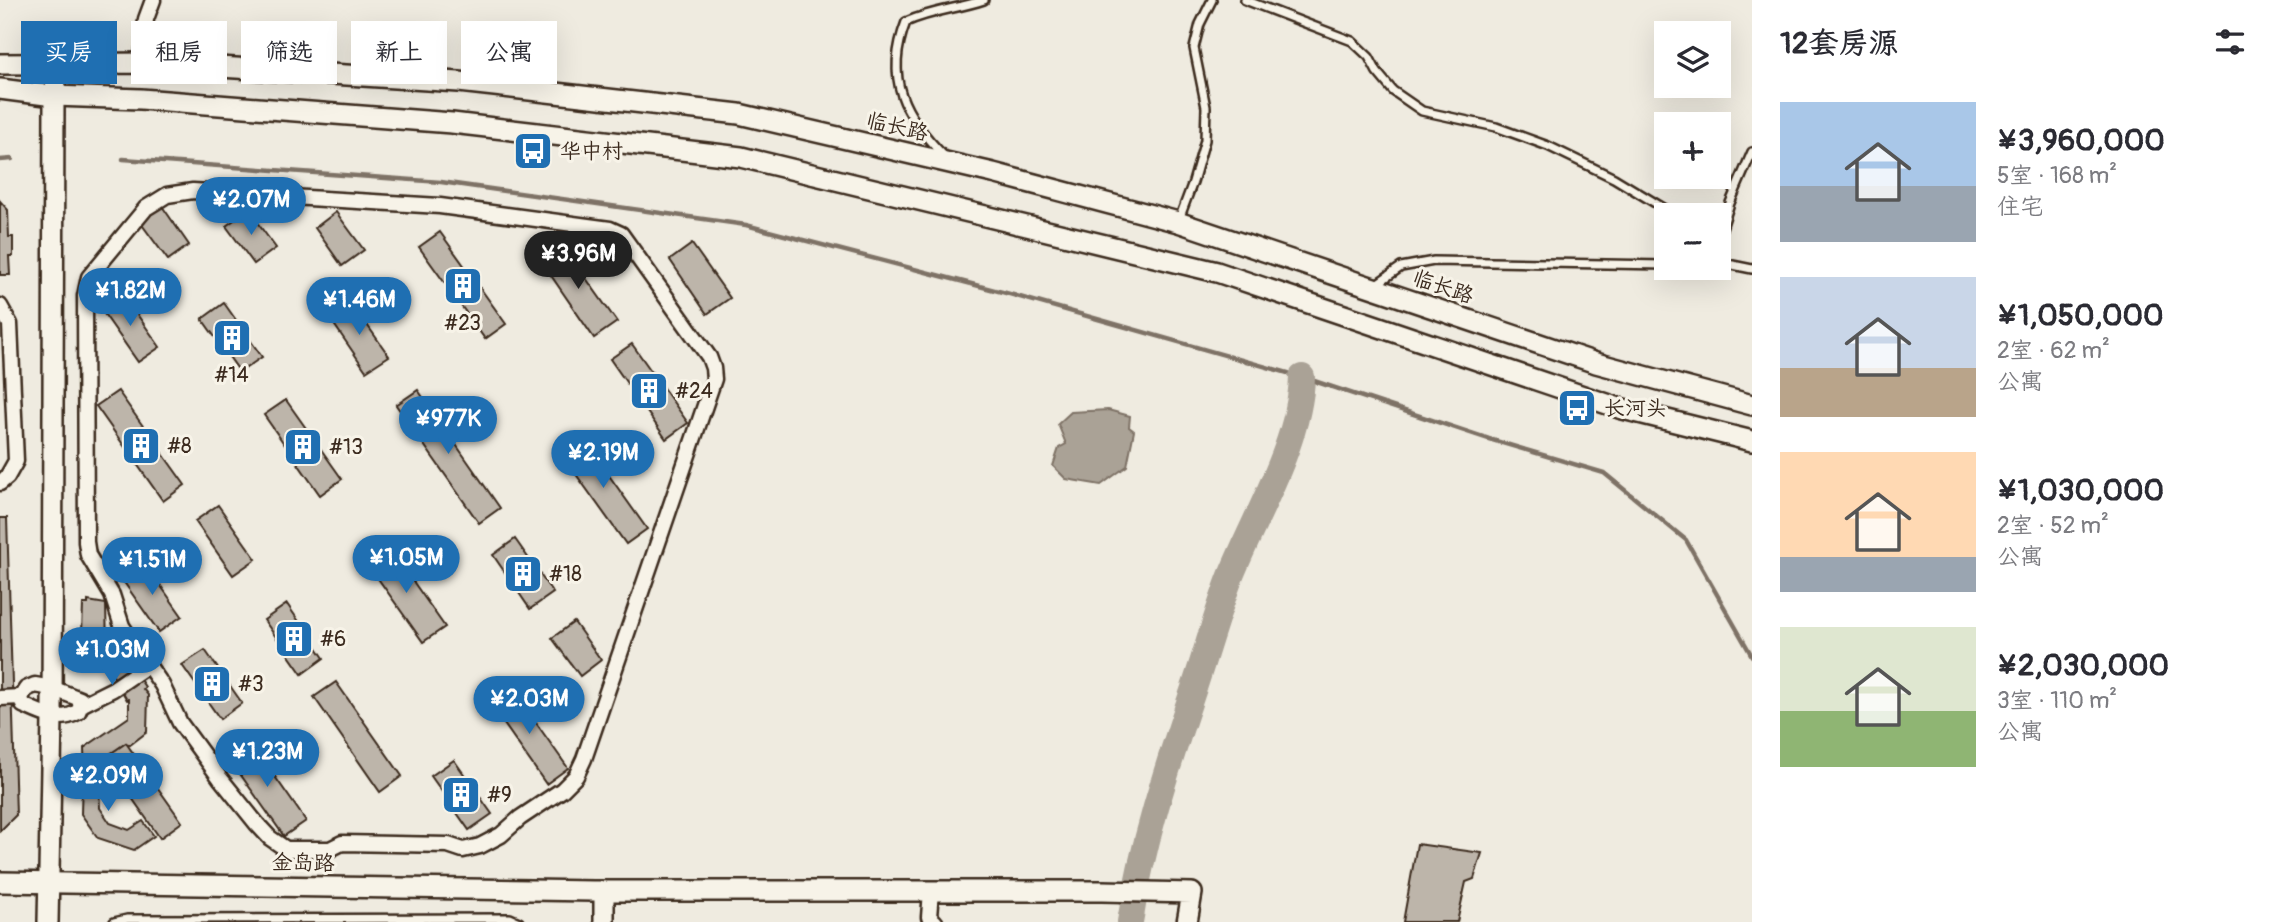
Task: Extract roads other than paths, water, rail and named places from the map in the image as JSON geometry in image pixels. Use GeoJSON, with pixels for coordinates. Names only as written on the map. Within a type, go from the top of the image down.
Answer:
{"type":"FeatureCollection","features":[{"type":"Feature","properties":{"kind":"main road","name":"临长路"},"geometry":{"type":"LineString","coordinates":[[0,64],[21,64]]}},
{"type":"Feature","properties":{"kind":"main road","name":"临长路"},"geometry":{"type":"LineString","coordinates":[[227,68],[458,82],[739,114],[953,163],[1178,222],[1596,363],[1752,405]]}},
{"type":"Feature","properties":{"kind":"main road"},"geometry":{"type":"LineString","coordinates":[[48,922],[52,718],[56,84]]}},
{"type":"Feature","properties":{"kind":"main road"},"geometry":{"type":"LineString","coordinates":[[0,89],[54,96],[141,99],[452,123],[741,157],[1217,272],[1619,408],[1752,441]]}},
{"type":"Feature","properties":{"kind":"main road","name":"金岛路"},"geometry":{"type":"LineString","coordinates":[[0,883],[48,881],[598,891],[1192,893],[1187,922]]}},
{"type":"Feature","properties":{"kind":"main road"},"geometry":{"type":"LineString","coordinates":[[592,922],[598,891]]}},
{"type":"Feature","properties":{"kind":"main road"},"geometry":{"type":"LineString","coordinates":[[598,891],[604,922]]}},
{"type":"Feature","properties":{"kind":"street"},"geometry":{"type":"LineString","coordinates":[[146,21],[153,0]]}},
{"type":"Feature","properties":{"kind":"street"},"geometry":{"type":"LineString","coordinates":[[192,191],[235,192],[440,206],[610,229],[621,234],[709,358],[714,379],[584,759],[576,776],[562,790],[520,818],[501,835],[480,846],[463,850],[448,845],[372,843],[342,843],[330,849],[286,849],[270,838],[220,778],[180,723],[162,685],[148,665],[122,625],[112,595],[89,555],[86,542],[85,296],[89,277],[146,208],[167,195],[192,191]]}},
{"type":"Feature","properties":{"kind":"street"},"geometry":{"type":"LineString","coordinates":[[0,306],[10,324],[16,461],[7,478],[0,483]]}},
{"type":"Feature","properties":{"kind":"street"},"geometry":{"type":"LineString","coordinates":[[81,705],[113,689],[148,665]]}},
{"type":"Feature","properties":{"kind":"street"},"geometry":{"type":"LineString","coordinates":[[35,685],[52,688],[80,699],[81,705],[78,712],[72,715],[52,718],[23,705],[20,697],[26,689],[35,685]]}},
{"type":"Feature","properties":{"kind":"street"},"geometry":{"type":"LineString","coordinates":[[0,698],[20,697]]}},
{"type":"Feature","properties":{"kind":"street"},"geometry":{"type":"LineString","coordinates":[[928,920],[931,891]]}},
{"type":"Feature","properties":{"kind":"lane"},"geometry":{"type":"LineString","coordinates":[[953,163],[909,116],[895,68],[898,43],[906,22],[929,12],[984,0]]}},
{"type":"Feature","properties":{"kind":"lane"},"geometry":{"type":"LineString","coordinates":[[1178,222],[1205,140],[1206,107],[1194,48],[1200,24],[1212,0]]}},
{"type":"Feature","properties":{"kind":"lane"},"geometry":{"type":"LineString","coordinates":[[1245,0],[1352,41],[1370,57],[1377,72],[1393,91],[1422,111],[1496,127],[1548,146],[1615,178],[1656,203]]}},
{"type":"Feature","properties":{"kind":"lane"},"geometry":{"type":"LineString","coordinates":[[1730,203],[1752,152]]}},
{"type":"Feature","properties":{"kind":"lane"},"geometry":{"type":"LineString","coordinates":[[1372,287],[1401,267],[1434,261],[1654,265]]}},
{"type":"Feature","properties":{"kind":"lane"},"geometry":{"type":"LineString","coordinates":[[1731,265],[1752,269]]}},
{"type":"Feature","properties":{"kind":"lane"},"geometry":{"type":"LineString","coordinates":[[114,922],[127,919],[510,918],[519,922]]}},
{"type":"Feature","properties":{"kind":"waterway"},"geometry":{"type":"LineString","coordinates":[[0,160],[12,159]]}},
{"type":"Feature","properties":{"kind":"waterway"},"geometry":{"type":"LineString","coordinates":[[123,159],[441,182],[746,225],[1006,293],[1302,377],[1489,439],[1604,473],[1686,540],[1752,656]]}},
{"type":"Feature","properties":{"kind":"waterway"},"geometry":{"type":"LineString","coordinates":[[1130,922],[1148,836],[1173,753],[1229,581],[1284,455],[1293,428],[1302,377]]}},
{"type":"Feature","properties":{"kind":"place","name":"华中村"},"geometry":{"type":"Point","coordinates":[533,151]}},
{"type":"Feature","properties":{"kind":"place","name":"#23"},"geometry":{"type":"Point","coordinates":[463,286]}},
{"type":"Feature","properties":{"kind":"place","name":"#14"},"geometry":{"type":"Point","coordinates":[232,338]}},
{"type":"Feature","properties":{"kind":"place","name":"#24"},"geometry":{"type":"Point","coordinates":[649,391]}},
{"type":"Feature","properties":{"kind":"place","name":"长河头"},"geometry":{"type":"Point","coordinates":[1577,408]}},
{"type":"Feature","properties":{"kind":"place","name":"#8"},"geometry":{"type":"Point","coordinates":[141,446]}},
{"type":"Feature","properties":{"kind":"place","name":"#13"},"geometry":{"type":"Point","coordinates":[303,447]}},
{"type":"Feature","properties":{"kind":"place","name":"#18"},"geometry":{"type":"Point","coordinates":[523,574]}},
{"type":"Feature","properties":{"kind":"place","name":"#6"},"geometry":{"type":"Point","coordinates":[294,639]}},
{"type":"Feature","properties":{"kind":"place","name":"#3"},"geometry":{"type":"Point","coordinates":[212,684]}},
{"type":"Feature","properties":{"kind":"place","name":"#9"},"geometry":{"type":"Point","coordinates":[461,795]}}]}
